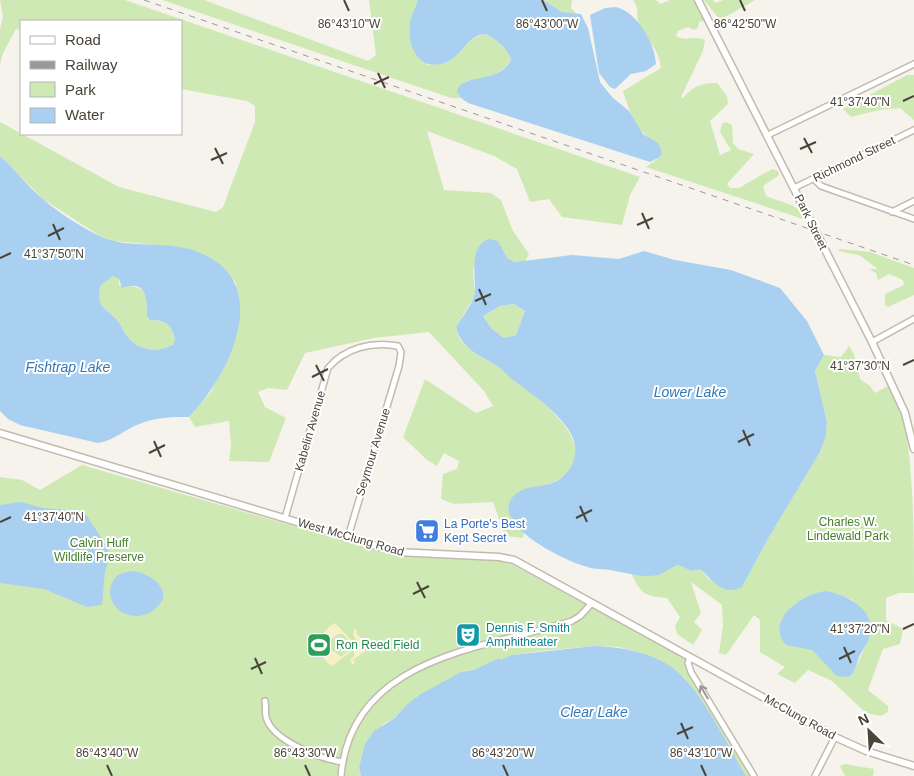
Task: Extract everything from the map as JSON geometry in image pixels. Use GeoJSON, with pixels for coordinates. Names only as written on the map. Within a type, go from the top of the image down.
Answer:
{"type":"FeatureCollection","features":[{"type":"Feature","properties":{"kind":"street","name":"Park Street"},"geometry":{"type":"LineString","coordinates":[[698,0],[872,342],[905,413],[914,449]]}},
{"type":"Feature","properties":{"kind":"street"},"geometry":{"type":"LineString","coordinates":[[768,135],[914,64]]}},
{"type":"Feature","properties":{"kind":"street","name":"Richmond Street"},"geometry":{"type":"LineString","coordinates":[[794,188],[914,130]]}},
{"type":"Feature","properties":{"kind":"street"},"geometry":{"type":"LineString","coordinates":[[814,179],[821,186],[914,219]]}},
{"type":"Feature","properties":{"kind":"street"},"geometry":{"type":"LineString","coordinates":[[892,212],[914,201]]}},
{"type":"Feature","properties":{"kind":"street"},"geometry":{"type":"LineString","coordinates":[[872,342],[914,319]]}},
{"type":"Feature","properties":{"kind":"street","name":"Kabelin Avenue"},"geometry":{"type":"LineString","coordinates":[[285,518],[328,368],[336,358],[364,346],[398,346],[401,352],[399,366]]}},
{"type":"Feature","properties":{"kind":"street","name":"Seymour Avenue"},"geometry":{"type":"LineString","coordinates":[[348,537],[399,366]]}},
{"type":"Feature","properties":{"kind":"street","name":"West McClung Road"},"geometry":{"type":"LineString","coordinates":[[0,432],[407,554],[499,557],[514,560],[690,658]]}},
{"type":"Feature","properties":{"kind":"street"},"geometry":{"type":"LineString","coordinates":[[341,776],[350,739],[360,718],[377,695],[397,679],[428,663],[461,652],[572,622],[592,604]]}},
{"type":"Feature","properties":{"kind":"street"},"geometry":{"type":"LineString","coordinates":[[690,658],[688,663],[691,672],[754,776]]}},
{"type":"Feature","properties":{"kind":"street","name":"McClung Road"},"geometry":{"type":"LineString","coordinates":[[690,658],[835,737],[873,753],[914,766]]}},
{"type":"Feature","properties":{"kind":"street"},"geometry":{"type":"LineString","coordinates":[[265,701],[266,718],[276,732],[284,739],[320,757],[343,762]]}},
{"type":"Feature","properties":{"kind":"street"},"geometry":{"type":"LineString","coordinates":[[815,776],[835,737]]}},
{"type":"Feature","properties":{"kind":"green space"},"geometry":{"type":"Polygon","coordinates":[[[0,0],[125,0],[640,177],[630,195],[622,225],[562,217],[549,199],[530,202],[517,169],[494,156],[427,131],[444,190],[491,193],[501,200],[513,231],[529,254],[524,263],[515,262],[507,258],[473,268],[475,295],[456,327],[460,339],[465,346],[496,365],[545,404],[560,419],[570,435],[575,451],[572,466],[554,482],[518,492],[514,523],[524,532],[523,538],[505,536],[493,502],[454,504],[441,499],[443,474],[457,469],[459,461],[444,453],[437,466],[427,460],[403,437],[425,379],[476,413],[493,406],[484,391],[429,332],[374,338],[305,353],[287,390],[268,388],[258,392],[265,407],[286,418],[269,462],[229,461],[231,446],[229,421],[195,427],[189,417],[211,392],[238,332],[236,283],[218,263],[206,255],[178,247],[114,241],[100,236],[43,199],[0,156],[0,122],[20,133],[20,135],[24,135],[119,187],[216,212],[223,207],[255,122],[255,106],[247,101],[182,89],[182,20],[20,20],[20,30],[16,29],[3,53],[0,64],[0,29],[3,17],[0,0]]]}},
{"type":"Feature","properties":{"kind":"green space"},"geometry":{"type":"Polygon","coordinates":[[[162,0],[204,0],[368,61],[376,55],[369,0],[418,0],[411,19],[428,65],[449,62],[477,36],[483,35],[496,40],[507,50],[511,58],[508,64],[498,73],[486,78],[466,81],[458,92],[461,98],[451,98],[162,0]]]}},
{"type":"Feature","properties":{"kind":"green space"},"geometry":{"type":"Polygon","coordinates":[[[543,0],[572,0],[571,8],[577,14],[562,12],[543,0]]]}},
{"type":"Feature","properties":{"kind":"green space"},"geometry":{"type":"Polygon","coordinates":[[[633,0],[656,0],[660,4],[670,0],[696,0],[706,20],[699,22],[698,28],[693,30],[688,27],[678,31],[676,36],[705,40],[703,51],[681,97],[683,98],[698,86],[717,83],[727,96],[728,104],[710,121],[720,155],[731,150],[720,132],[722,124],[726,122],[732,125],[733,143],[738,149],[754,154],[727,184],[730,188],[739,188],[772,169],[778,171],[779,175],[763,186],[766,196],[789,204],[799,210],[803,219],[646,167],[660,157],[658,143],[650,139],[639,128],[631,114],[623,91],[661,68],[656,50],[639,23],[633,0]]]}},
{"type":"Feature","properties":{"kind":"green space"},"geometry":{"type":"Polygon","coordinates":[[[704,0],[713,0],[715,3],[723,0],[755,0],[720,20],[704,0]]]}},
{"type":"Feature","properties":{"kind":"green space"},"geometry":{"type":"Polygon","coordinates":[[[907,75],[914,75],[914,120],[900,108],[879,110],[851,117],[843,109],[907,75]]]}},
{"type":"Feature","properties":{"kind":"green space"},"geometry":{"type":"Polygon","coordinates":[[[840,249],[870,252],[914,268],[914,295],[888,307],[885,305],[885,294],[904,285],[903,280],[889,274],[878,280],[876,273],[869,269],[878,269],[859,255],[838,251],[840,249]]]}},
{"type":"Feature","properties":{"kind":"green space"},"geometry":{"type":"Polygon","coordinates":[[[113,276],[119,279],[119,285],[135,287],[144,292],[147,302],[147,317],[150,320],[164,322],[170,326],[176,339],[173,345],[154,350],[142,348],[131,341],[117,321],[100,303],[100,286],[113,276]]]}},
{"type":"Feature","properties":{"kind":"green space"},"geometry":{"type":"Polygon","coordinates":[[[514,304],[525,311],[516,335],[504,338],[492,329],[483,316],[500,306],[514,304]]]}},
{"type":"Feature","properties":{"kind":"green space","name":"Charles W. Lindewald Park"},"geometry":{"type":"Polygon","coordinates":[[[849,346],[854,354],[860,379],[870,386],[875,393],[888,386],[904,420],[910,461],[914,593],[899,593],[886,598],[886,620],[903,629],[900,644],[883,649],[868,690],[888,706],[888,712],[881,716],[866,713],[832,681],[808,670],[795,683],[777,674],[785,667],[760,652],[760,620],[754,615],[726,655],[719,653],[723,626],[722,605],[691,582],[701,613],[694,622],[702,630],[693,645],[677,634],[675,626],[680,617],[667,598],[644,593],[631,573],[651,574],[678,564],[684,568],[700,569],[709,579],[742,587],[769,537],[820,452],[826,436],[827,422],[815,371],[824,355],[841,357],[849,346]],[[826,591],[811,596],[794,605],[780,625],[804,647],[812,650],[822,660],[854,671],[870,637],[853,600],[826,591]]]}},
{"type":"Feature","properties":{"kind":"green space","name":"Calvin Huff Wildlife Preserve"},"geometry":{"type":"Polygon","coordinates":[[[82,465],[394,555],[499,561],[513,565],[686,658],[686,665],[753,776],[746,776],[685,678],[667,665],[641,653],[619,647],[594,646],[512,655],[474,675],[471,670],[461,672],[406,705],[395,718],[383,724],[359,768],[361,776],[0,776],[0,477],[22,480],[40,490],[82,465]]]}},
{"type":"Feature","properties":{"kind":"green space"},"geometry":{"type":"Polygon","coordinates":[[[845,764],[874,769],[873,776],[845,776],[840,766],[845,764]]]}},
{"type":"Feature","properties":{"kind":"sand"},"geometry":{"type":"Polygon","coordinates":[[[335,623],[354,643],[356,640],[353,635],[355,628],[356,633],[366,643],[364,652],[353,660],[355,662],[353,665],[350,660],[355,655],[353,650],[332,666],[322,656],[320,650],[321,638],[329,627],[335,623]],[[338,634],[328,642],[328,647],[341,657],[351,649],[352,645],[343,634],[338,634]]]}},
{"type":"Feature","properties":{"kind":"water"},"geometry":{"type":"Polygon","coordinates":[[[418,0],[543,0],[562,12],[581,14],[588,28],[600,82],[612,97],[629,111],[643,134],[658,143],[662,152],[660,157],[650,162],[468,103],[461,98],[457,91],[461,85],[499,72],[506,67],[511,59],[510,56],[497,41],[489,36],[481,35],[469,41],[453,59],[447,62],[437,65],[428,64],[421,60],[412,46],[410,37],[411,18],[418,0]]]}},
{"type":"Feature","properties":{"kind":"water"},"geometry":{"type":"Polygon","coordinates":[[[616,7],[631,15],[644,30],[652,47],[656,64],[646,71],[631,74],[615,89],[610,87],[599,73],[590,15],[605,8],[616,7]]]}},
{"type":"Feature","properties":{"kind":"water","name":"Fishtrap Lake"},"geometry":{"type":"Polygon","coordinates":[[[0,156],[49,204],[70,219],[100,236],[110,240],[133,244],[167,245],[189,249],[216,262],[233,279],[240,301],[239,326],[232,351],[220,375],[205,398],[189,417],[148,421],[136,425],[109,440],[98,443],[20,425],[8,419],[0,411],[0,156]],[[113,276],[100,286],[100,303],[102,306],[136,345],[154,350],[173,345],[175,339],[170,326],[164,322],[150,320],[147,317],[146,298],[141,288],[130,286],[122,288],[119,279],[113,276]]]}},
{"type":"Feature","properties":{"kind":"water","name":"Lower Lake"},"geometry":{"type":"Polygon","coordinates":[[[489,239],[498,241],[507,258],[515,262],[572,255],[619,259],[644,251],[675,260],[731,270],[780,288],[807,321],[824,355],[815,371],[827,422],[826,436],[820,452],[769,537],[742,587],[735,590],[724,589],[700,569],[692,571],[678,565],[661,574],[651,576],[587,567],[540,545],[526,535],[515,523],[509,512],[510,501],[514,495],[525,489],[557,481],[569,470],[575,450],[572,436],[568,429],[549,408],[501,369],[468,348],[459,335],[456,327],[469,308],[474,296],[475,257],[482,243],[489,239]],[[514,304],[500,306],[483,316],[492,329],[504,338],[516,335],[525,311],[514,304]]]}},
{"type":"Feature","properties":{"kind":"water"},"geometry":{"type":"Polygon","coordinates":[[[21,502],[43,508],[80,511],[87,516],[108,548],[109,560],[105,571],[102,605],[87,607],[44,589],[0,583],[0,505],[21,502]]]}},
{"type":"Feature","properties":{"kind":"water"},"geometry":{"type":"Polygon","coordinates":[[[133,571],[147,575],[159,584],[162,590],[161,602],[155,609],[145,615],[135,616],[119,610],[113,603],[110,595],[115,578],[121,574],[133,571]]]}},
{"type":"Feature","properties":{"kind":"water"},"geometry":{"type":"Polygon","coordinates":[[[826,591],[851,600],[869,618],[871,626],[869,639],[854,671],[848,677],[837,676],[812,650],[786,645],[780,636],[780,626],[783,617],[789,609],[807,597],[826,591]]]}},
{"type":"Feature","properties":{"kind":"water","name":"Clear Lake"},"geometry":{"type":"Polygon","coordinates":[[[594,646],[631,650],[655,658],[676,670],[702,700],[746,776],[361,776],[359,768],[365,744],[374,731],[395,718],[406,705],[421,694],[461,672],[474,670],[499,658],[500,660],[512,655],[594,646]]]}},
{"type":"Feature","properties":{"kind":"railway"},"geometry":{"type":"LineString","coordinates":[[144,0],[914,265]]}},
{"type":"Feature","properties":{"kind":"place","name":"La Porte's Best Kept Secret"},"geometry":{"type":"Point","coordinates":[427,531]}},
{"type":"Feature","properties":{"kind":"place","name":"Dennis F. Smith Amphitheater"},"geometry":{"type":"Point","coordinates":[468,635]}},
{"type":"Feature","properties":{"kind":"place","name":"Ron Reed Field"},"geometry":{"type":"Point","coordinates":[319,645]}}]}
